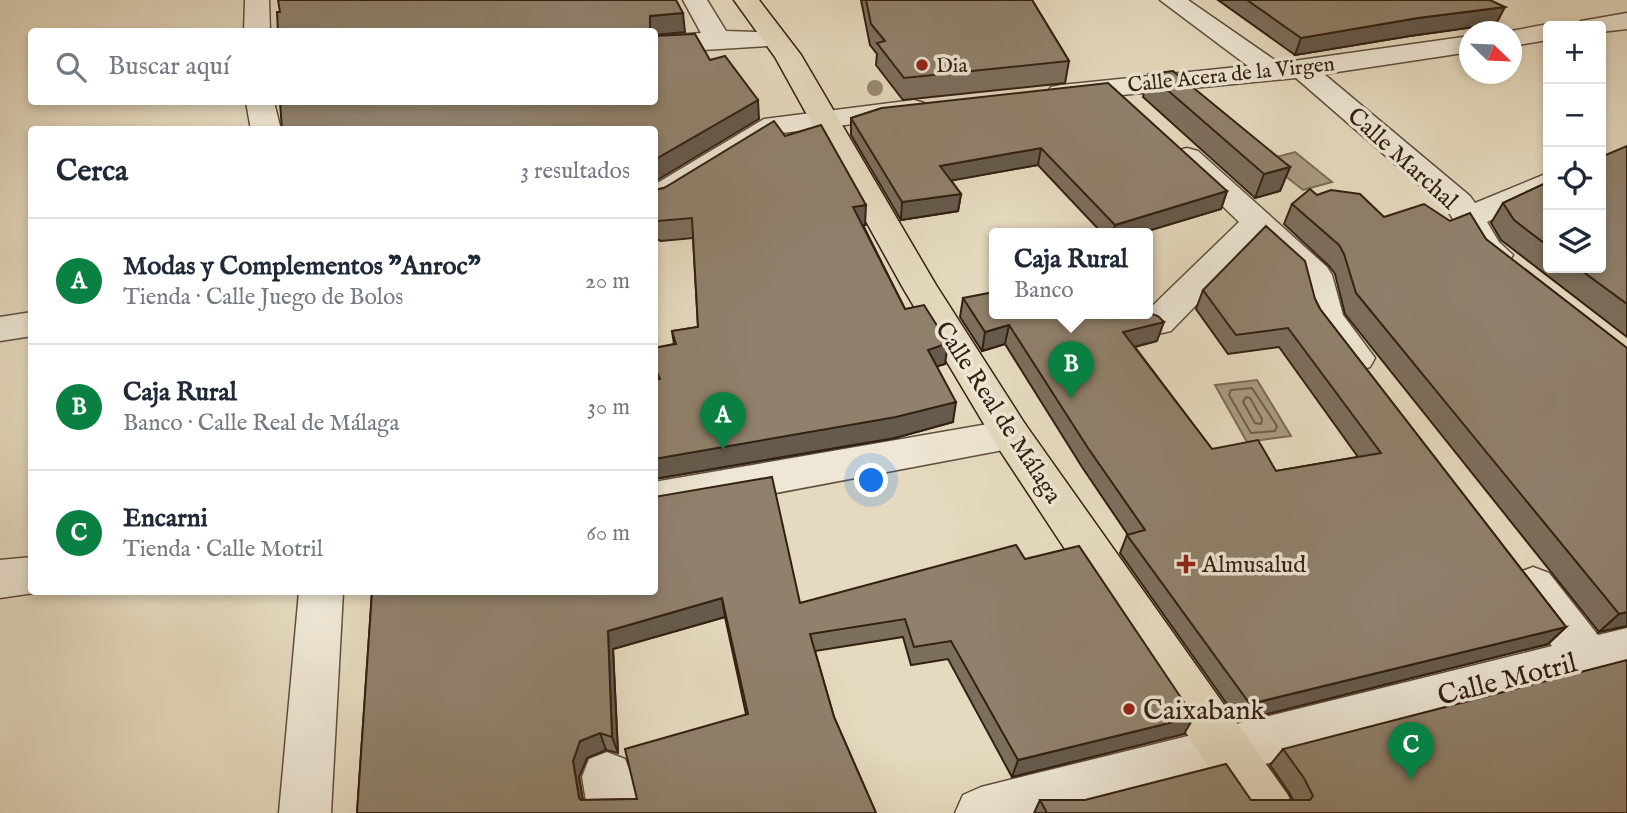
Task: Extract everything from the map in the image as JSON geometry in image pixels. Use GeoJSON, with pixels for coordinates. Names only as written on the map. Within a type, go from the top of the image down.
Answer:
{"type":"FeatureCollection","features":[{"type":"Feature","properties":{"kind":"main road","name":"Calle Real de Málaga"},"geometry":{"type":"LineString","coordinates":[[746,0],[788,55],[920,288],[1011,435],[1270,813]]}},
{"type":"Feature","properties":{"kind":"street"},"geometry":{"type":"LineString","coordinates":[[257,0],[257,28]]}},
{"type":"Feature","properties":{"kind":"street"},"geometry":{"type":"LineString","coordinates":[[695,0],[718,39]]}},
{"type":"Feature","properties":{"kind":"street","name":"Calle Marchal"},"geometry":{"type":"LineString","coordinates":[[1172,0],[1288,70],[1459,203],[1487,249],[1519,274]]}},
{"type":"Feature","properties":{"kind":"street"},"geometry":{"type":"LineString","coordinates":[[1606,24],[1627,21]]}},
{"type":"Feature","properties":{"kind":"street"},"geometry":{"type":"LineString","coordinates":[[1522,36],[1543,33]]}},
{"type":"Feature","properties":{"kind":"street"},"geometry":{"type":"LineString","coordinates":[[658,46],[718,39],[775,39]]}},
{"type":"Feature","properties":{"kind":"street","name":"Calle Acera de la Virgen"},"geometry":{"type":"LineString","coordinates":[[1041,95],[1288,70],[1459,45]]}},
{"type":"Feature","properties":{"kind":"street"},"geometry":{"type":"LineString","coordinates":[[1112,87],[1141,114]]}},
{"type":"Feature","properties":{"kind":"street"},"geometry":{"type":"LineString","coordinates":[[261,105],[265,126]]}},
{"type":"Feature","properties":{"kind":"street"},"geometry":{"type":"LineString","coordinates":[[658,197],[774,125],[946,106]]}},
{"type":"Feature","properties":{"kind":"street"},"geometry":{"type":"LineString","coordinates":[[1170,141],[1315,275],[1326,318],[1379,387]]}},
{"type":"Feature","properties":{"kind":"street"},"geometry":{"type":"LineString","coordinates":[[1468,219],[1543,184]]}},
{"type":"Feature","properties":{"kind":"street"},"geometry":{"type":"LineString","coordinates":[[1158,323],[1257,223]]}},
{"type":"Feature","properties":{"kind":"street"},"geometry":{"type":"LineString","coordinates":[[0,329],[28,325]]}},
{"type":"Feature","properties":{"kind":"street"},"geometry":{"type":"LineString","coordinates":[[658,498],[1011,435]]}},
{"type":"Feature","properties":{"kind":"street"},"geometry":{"type":"LineString","coordinates":[[1513,560],[1608,653]]}},
{"type":"Feature","properties":{"kind":"street"},"geometry":{"type":"LineString","coordinates":[[0,579],[28,576]]}},
{"type":"Feature","properties":{"kind":"street"},"geometry":{"type":"LineString","coordinates":[[305,813],[321,595]]}},
{"type":"Feature","properties":{"kind":"street","name":"Calle Motril"},"geometry":{"type":"LineString","coordinates":[[981,813],[1225,748],[1608,653]]}},
{"type":"Feature","properties":{"kind":"water"},"geometry":{"type":"Polygon","coordinates":[[[1295,152],[1332,182],[1303,190],[1265,160],[1295,152]]]}},
{"type":"Feature","properties":{"kind":"water"},"geometry":{"type":"Polygon","coordinates":[[[1257,380],[1291,436],[1247,442],[1215,385],[1257,380]]]}},
{"type":"Feature","properties":{"kind":"building"},"geometry":{"type":"Polygon","coordinates":[[[278,0],[676,0],[683,13],[650,16],[650,28],[278,28],[277,12],[280,12],[278,0]]]}},
{"type":"Feature","properties":{"kind":"building"},"geometry":{"type":"Polygon","coordinates":[[[866,0],[1032,0],[1069,61],[904,78],[877,43],[885,41],[871,24],[866,0]]]}},
{"type":"Feature","properties":{"kind":"building"},"geometry":{"type":"Polygon","coordinates":[[[1247,0],[1490,0],[1505,7],[1418,18],[1301,38],[1247,0]]]}},
{"type":"Feature","properties":{"kind":"building"},"geometry":{"type":"Polygon","coordinates":[[[695,34],[710,60],[725,56],[758,100],[658,158],[658,126],[282,126],[280,105],[658,105],[658,36],[695,34]]]}},
{"type":"Feature","properties":{"kind":"building"},"geometry":{"type":"Polygon","coordinates":[[[1173,71],[1290,167],[1264,174],[1149,74],[1173,71]]]}},
{"type":"Feature","properties":{"kind":"building"},"geometry":{"type":"Polygon","coordinates":[[[1108,83],[1227,191],[1115,225],[1041,148],[940,166],[961,194],[902,202],[851,118],[882,108],[1108,83]]]}},
{"type":"Feature","properties":{"kind":"building"},"geometry":{"type":"Polygon","coordinates":[[[774,121],[785,136],[821,125],[866,205],[853,207],[905,309],[924,305],[948,343],[928,350],[956,402],[896,417],[658,458],[658,347],[676,344],[672,331],[698,327],[692,218],[658,221],[658,189],[774,121]]]}},
{"type":"Feature","properties":{"kind":"building"},"geometry":{"type":"Polygon","coordinates":[[[1627,146],[1627,304],[1585,273],[1606,273],[1606,155],[1627,146]]]}},
{"type":"Feature","properties":{"kind":"building"},"geometry":{"type":"Polygon","coordinates":[[[1543,184],[1543,242],[1514,220],[1503,203],[1543,184]]]}},
{"type":"Feature","properties":{"kind":"building"},"geometry":{"type":"Polygon","coordinates":[[[1310,189],[1317,195],[1331,190],[1360,194],[1384,217],[1424,204],[1450,221],[1470,213],[1486,239],[1627,348],[1627,612],[1619,614],[1356,293],[1339,245],[1292,204],[1310,189]]]}},
{"type":"Feature","properties":{"kind":"building"},"geometry":{"type":"Polygon","coordinates":[[[1266,226],[1305,261],[1320,309],[1566,627],[1250,704],[1127,535],[1145,530],[1088,448],[1009,325],[985,332],[963,298],[989,293],[989,319],[1153,319],[1153,314],[1158,316],[1164,322],[1123,332],[1212,449],[1258,440],[1276,471],[1381,453],[1288,328],[1236,335],[1203,290],[1266,226]]]}},
{"type":"Feature","properties":{"kind":"building"},"geometry":{"type":"Polygon","coordinates":[[[772,477],[800,603],[1016,545],[1025,559],[1079,546],[1194,717],[1018,760],[951,641],[914,647],[905,619],[810,634],[834,717],[876,813],[357,813],[372,595],[658,595],[658,496],[772,477]],[[722,598],[608,631],[612,737],[600,733],[580,741],[573,761],[581,800],[637,799],[625,749],[748,714],[722,598]]]}},
{"type":"Feature","properties":{"kind":"building"},"geometry":{"type":"Polygon","coordinates":[[[1627,660],[1627,813],[1047,813],[1040,800],[1085,800],[1226,764],[1251,800],[1310,800],[1313,796],[1304,778],[1283,749],[1627,660]]]}},
{"type":"Feature","properties":{"kind":"place","name":"Dia"},"geometry":{"type":"Point","coordinates":[922,65]}},
{"type":"Feature","properties":{"kind":"place","name":"Caja Rural"},"geometry":{"type":"Point","coordinates":[1071,399]}},
{"type":"Feature","properties":{"kind":"place","name":"Modas y Complementos \"Anroc\""},"geometry":{"type":"Point","coordinates":[723,450]}},
{"type":"Feature","properties":{"kind":"place","name":"Almusalud"},"geometry":{"type":"Point","coordinates":[1186,564]}},
{"type":"Feature","properties":{"kind":"place","name":"Caixabank"},"geometry":{"type":"Point","coordinates":[1129,709]}},
{"type":"Feature","properties":{"kind":"place","name":"Encarni"},"geometry":{"type":"Point","coordinates":[1411,780]}}]}
